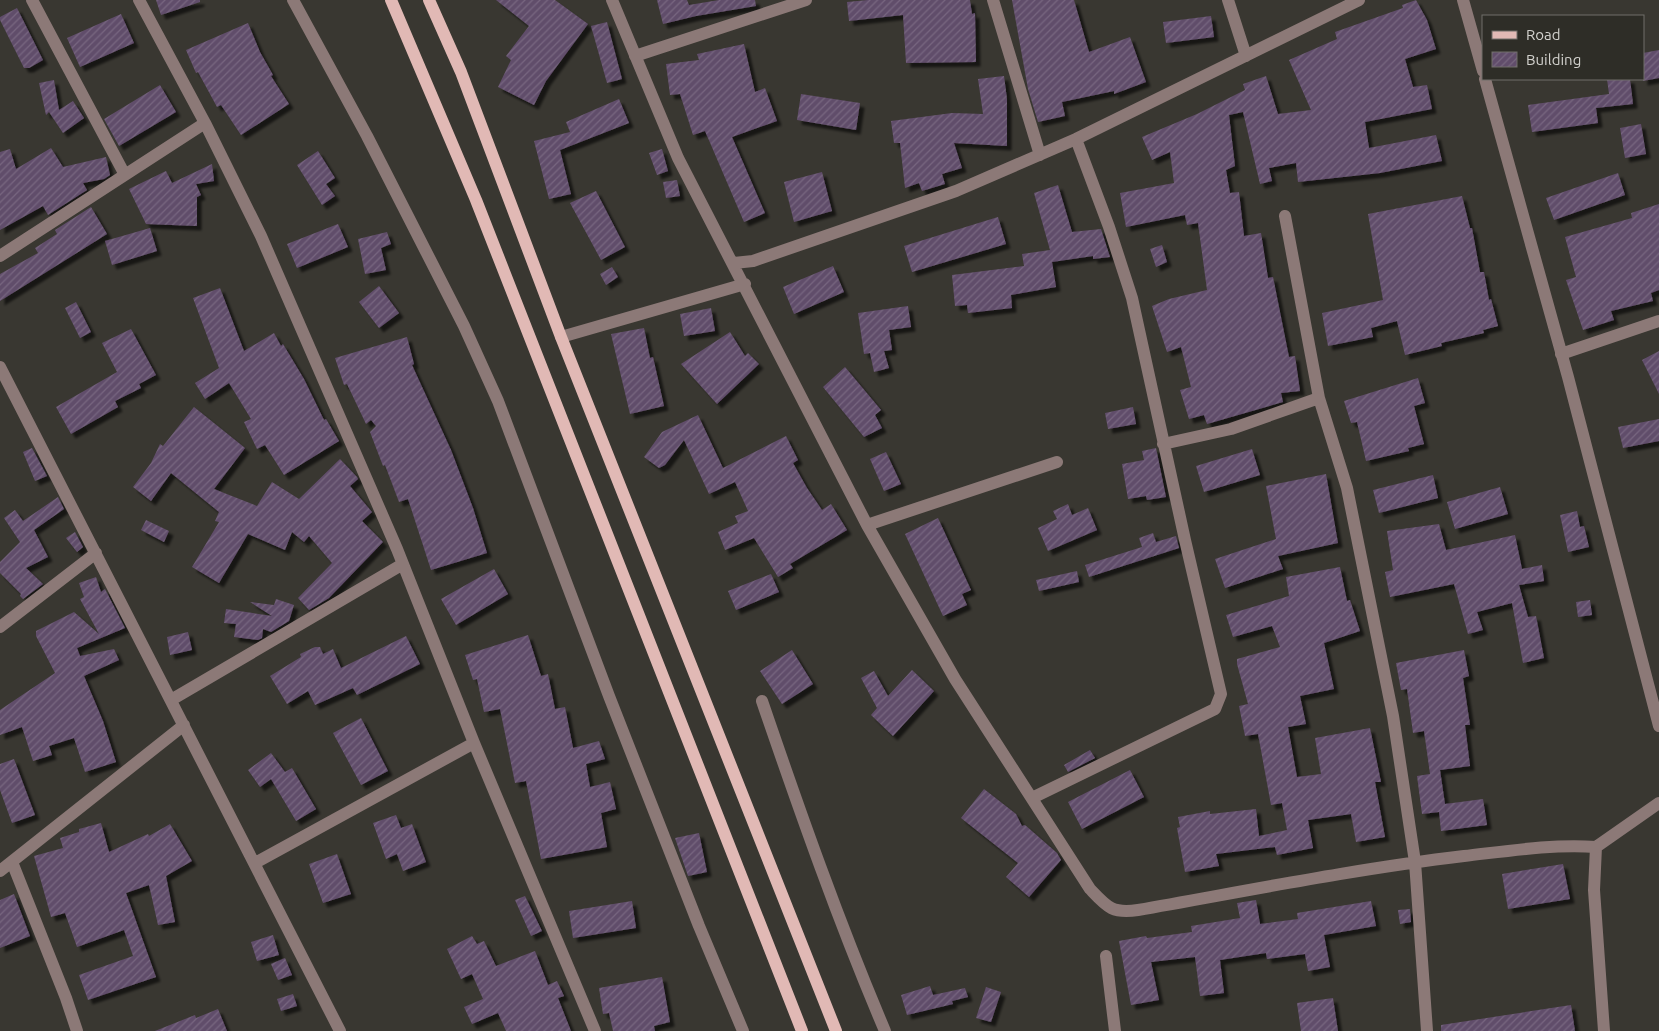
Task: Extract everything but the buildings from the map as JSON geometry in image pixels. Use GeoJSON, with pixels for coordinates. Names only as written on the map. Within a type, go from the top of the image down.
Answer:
{"type":"FeatureCollection","features":[{"type":"Feature","properties":{"kind":"main road"},"geometry":{"type":"LineString","coordinates":[[391,0],[476,200],[802,1031]]}},
{"type":"Feature","properties":{"kind":"main road"},"geometry":{"type":"LineString","coordinates":[[429,0],[461,72],[561,337],[836,1031]]}},
{"type":"Feature","properties":{"kind":"street"},"geometry":{"type":"LineString","coordinates":[[32,0],[125,175]]}},
{"type":"Feature","properties":{"kind":"street"},"geometry":{"type":"LineString","coordinates":[[139,0],[205,123],[261,236],[403,564],[474,743],[595,1031]]}},
{"type":"Feature","properties":{"kind":"street"},"geometry":{"type":"LineString","coordinates":[[293,0],[367,136],[459,318],[498,401],[645,788],[699,926],[743,1031]]}},
{"type":"Feature","properties":{"kind":"street"},"geometry":{"type":"LineString","coordinates":[[612,0],[678,158],[745,284],[867,525],[955,679],[1090,889],[1107,907],[1120,912],[1415,862],[1538,848],[1596,847],[1659,803]]}},
{"type":"Feature","properties":{"kind":"street"},"geometry":{"type":"LineString","coordinates":[[635,56],[806,0]]}},
{"type":"Feature","properties":{"kind":"street"},"geometry":{"type":"LineString","coordinates":[[994,0],[1040,155]]}},
{"type":"Feature","properties":{"kind":"street"},"geometry":{"type":"LineString","coordinates":[[1228,0],[1246,56]]}},
{"type":"Feature","properties":{"kind":"street"},"geometry":{"type":"LineString","coordinates":[[734,263],[753,261],[956,191],[1076,139],[1359,0]]}},
{"type":"Feature","properties":{"kind":"street"},"geometry":{"type":"LineString","coordinates":[[1463,0],[1482,67]]}},
{"type":"Feature","properties":{"kind":"street"},"geometry":{"type":"LineString","coordinates":[[1485,80],[1561,354],[1659,726]]}},
{"type":"Feature","properties":{"kind":"street"},"geometry":{"type":"LineString","coordinates":[[0,256],[205,123]]}},
{"type":"Feature","properties":{"kind":"street"},"geometry":{"type":"LineString","coordinates":[[1032,798],[1215,709],[1221,694],[1163,444],[1132,298],[1109,228],[1076,139]]}},
{"type":"Feature","properties":{"kind":"street"},"geometry":{"type":"LineString","coordinates":[[1285,216],[1320,398],[1347,488],[1393,716],[1415,862],[1427,1031]]}},
{"type":"Feature","properties":{"kind":"street"},"geometry":{"type":"LineString","coordinates":[[561,337],[745,284]]}},
{"type":"Feature","properties":{"kind":"street"},"geometry":{"type":"LineString","coordinates":[[1561,354],[1659,321]]}},
{"type":"Feature","properties":{"kind":"street"},"geometry":{"type":"LineString","coordinates":[[0,367],[340,1031]]}},
{"type":"Feature","properties":{"kind":"street"},"geometry":{"type":"LineString","coordinates":[[1163,444],[1231,429],[1320,398]]}},
{"type":"Feature","properties":{"kind":"street"},"geometry":{"type":"LineString","coordinates":[[867,525],[1057,462]]}},
{"type":"Feature","properties":{"kind":"street"},"geometry":{"type":"LineString","coordinates":[[0,627],[96,553]]}},
{"type":"Feature","properties":{"kind":"street"},"geometry":{"type":"LineString","coordinates":[[171,700],[403,564]]}},
{"type":"Feature","properties":{"kind":"street"},"geometry":{"type":"LineString","coordinates":[[762,701],[835,910],[885,1031]]}},
{"type":"Feature","properties":{"kind":"street"},"geometry":{"type":"LineString","coordinates":[[0,871],[184,725]]}},
{"type":"Feature","properties":{"kind":"street"},"geometry":{"type":"LineString","coordinates":[[255,863],[474,743]]}},
{"type":"Feature","properties":{"kind":"street"},"geometry":{"type":"LineString","coordinates":[[1596,847],[1594,890],[1604,1031]]}},
{"type":"Feature","properties":{"kind":"street"},"geometry":{"type":"LineString","coordinates":[[12,862],[66,998],[77,1031]]}},
{"type":"Feature","properties":{"kind":"street"},"geometry":{"type":"LineString","coordinates":[[1106,956],[1115,1031]]}}]}
